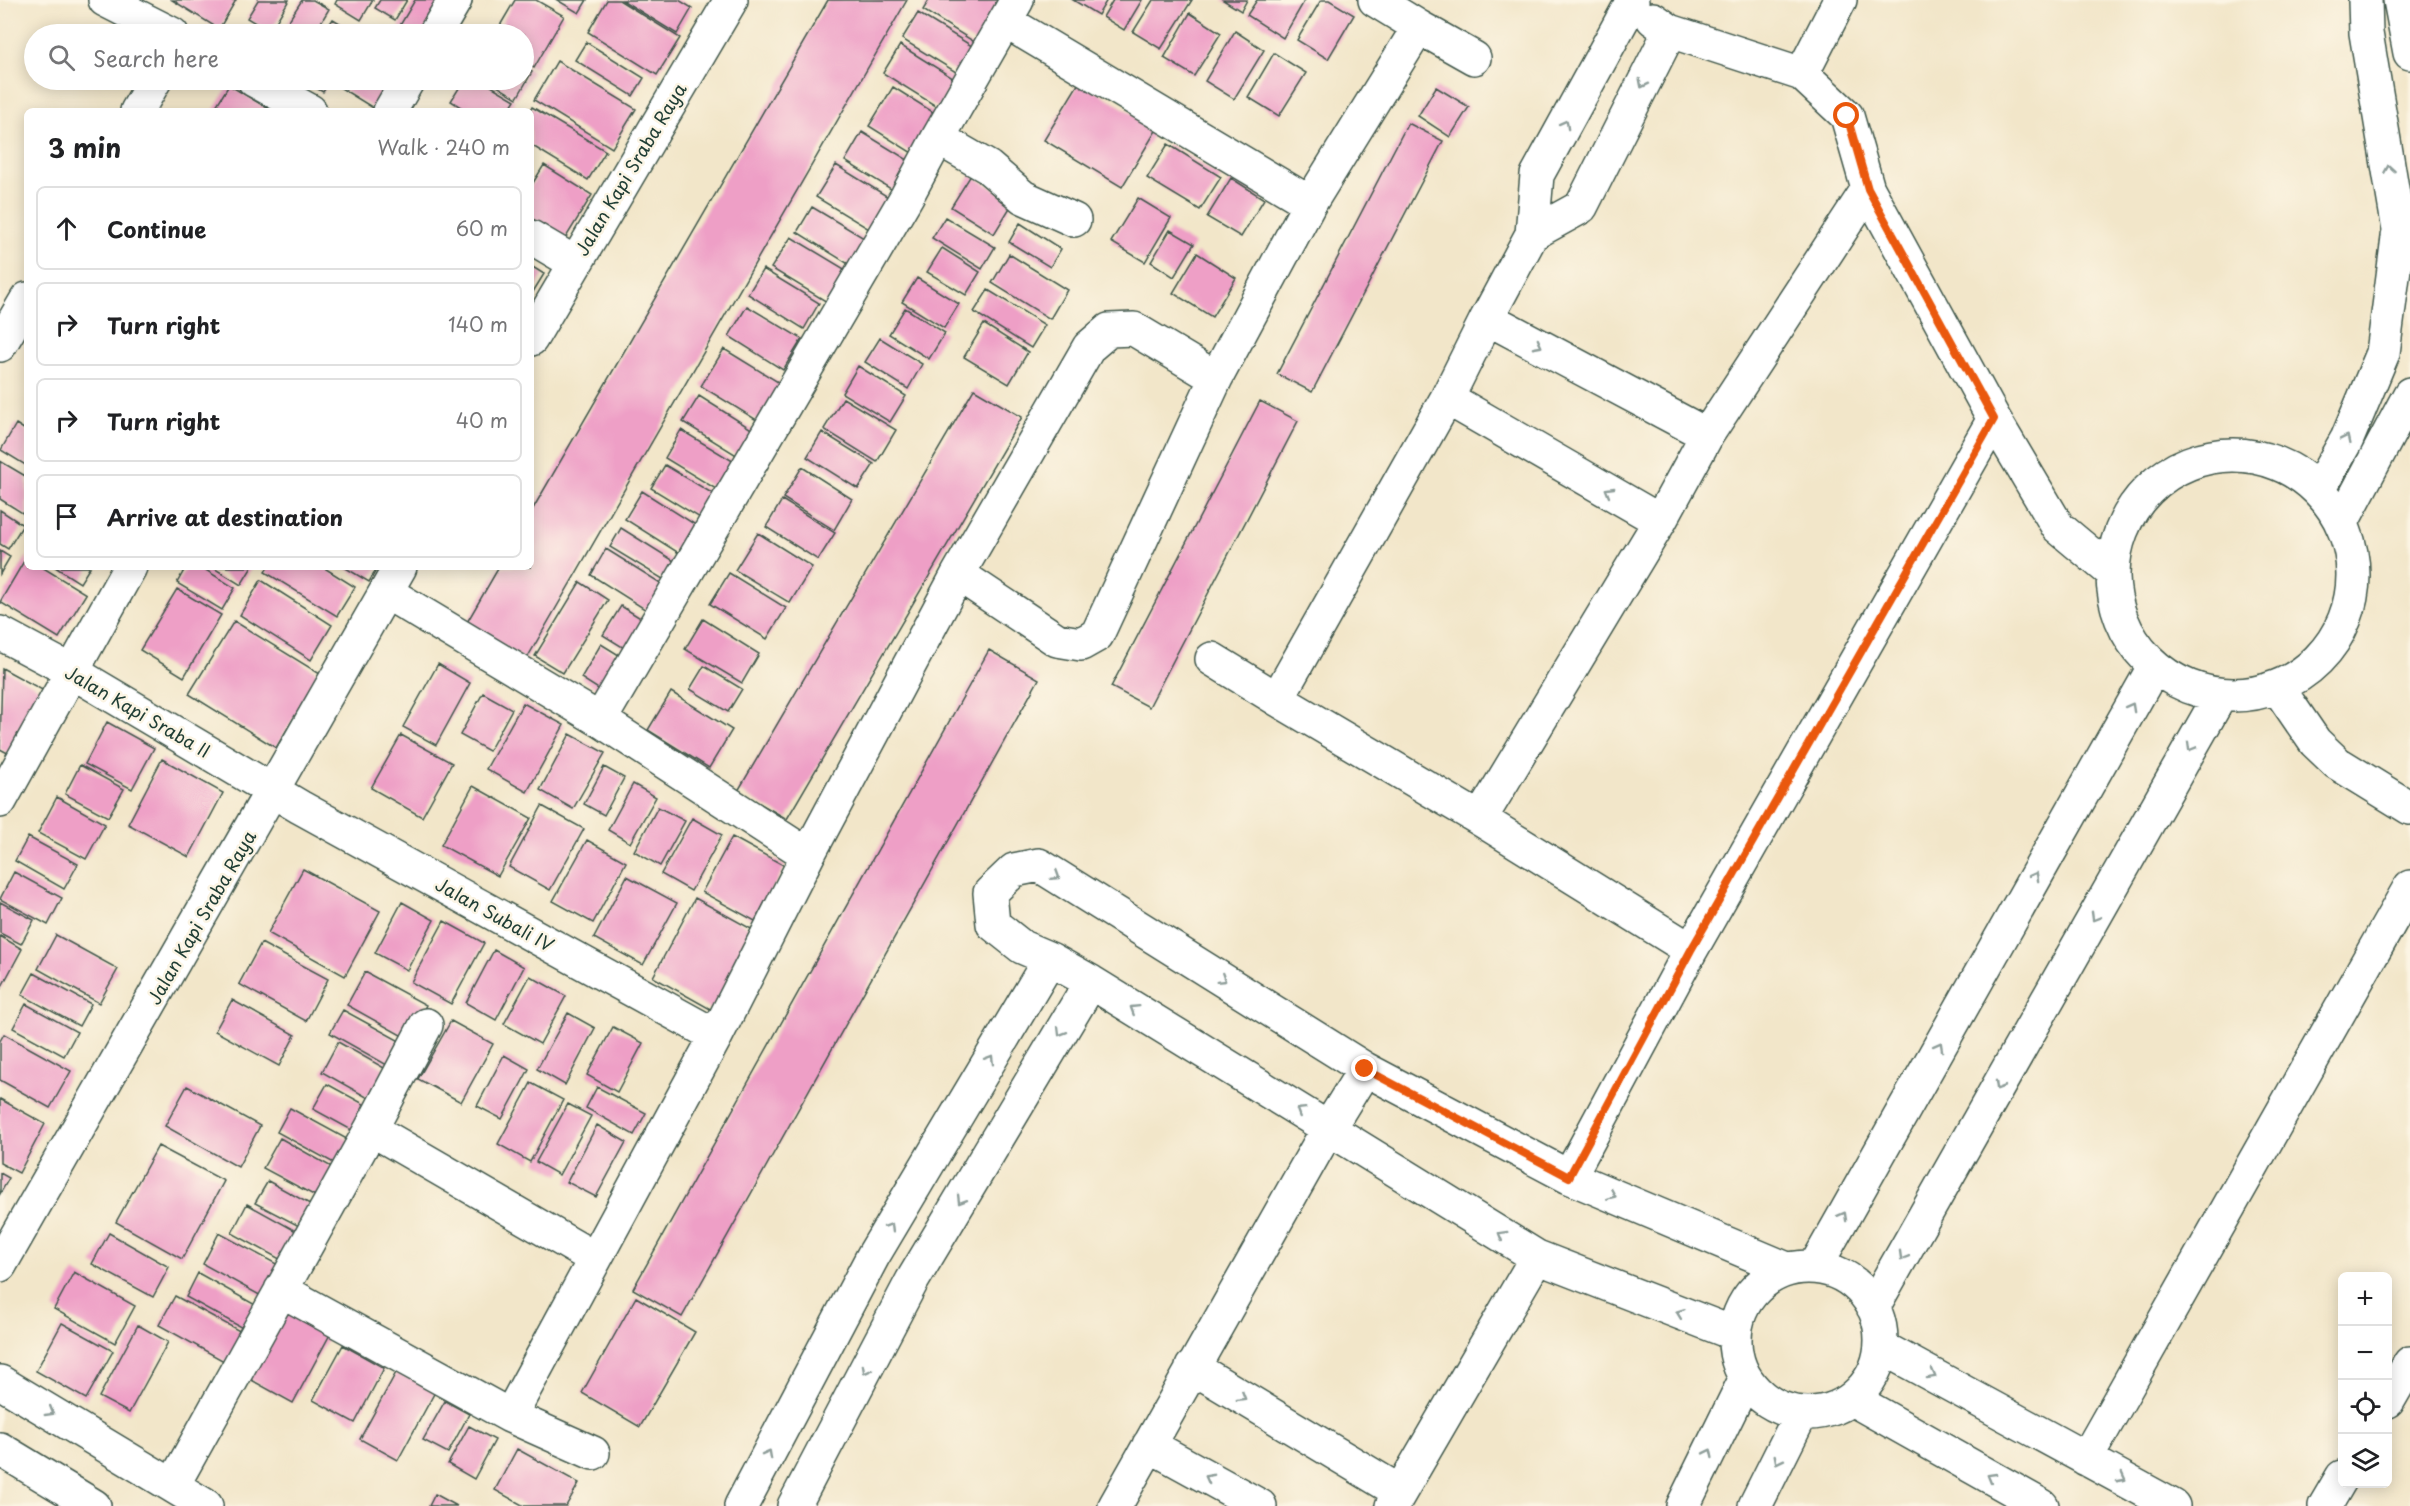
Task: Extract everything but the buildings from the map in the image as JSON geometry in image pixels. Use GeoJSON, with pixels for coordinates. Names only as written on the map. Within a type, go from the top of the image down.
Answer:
{"type":"FeatureCollection","features":[{"type":"Feature","properties":{"kind":"street"},"geometry":{"type":"LineString","coordinates":[[105,0],[152,24]]}},
{"type":"Feature","properties":{"kind":"street"},"geometry":{"type":"LineString","coordinates":[[441,24],[455,0]]}},
{"type":"Feature","properties":{"kind":"street","name":"Jalan Kapi Sraba Raya"},"geometry":{"type":"LineString","coordinates":[[534,334],[731,0]]}},
{"type":"Feature","properties":{"kind":"street"},"geometry":{"type":"LineString","coordinates":[[1375,0],[1474,58]]}},
{"type":"Feature","properties":{"kind":"street"},"geometry":{"type":"LineString","coordinates":[[1802,74],[1840,0]]}},
{"type":"Feature","properties":{"kind":"street"},"geometry":{"type":"LineString","coordinates":[[2318,490],[2347,439],[2383,353],[2399,230],[2366,33],[2365,0]]}},
{"type":"Feature","properties":{"kind":"street"},"geometry":{"type":"LineString","coordinates":[[2400,0],[2410,53]]}},
{"type":"Feature","properties":{"kind":"street"},"geometry":{"type":"LineString","coordinates":[[1277,699],[1447,398],[1532,234],[1537,175],[1630,1],[1670,32],[1802,74],[1847,116],[1868,189],[1994,419],[2058,527],[2113,573]]}},
{"type":"Feature","properties":{"kind":"street"},"geometry":{"type":"LineString","coordinates":[[600,720],[908,196],[938,138],[1011,10],[1310,203]]}},
{"type":"Feature","properties":{"kind":"street"},"geometry":{"type":"LineString","coordinates":[[958,574],[1057,640],[1081,644],[1097,635],[1216,378],[1310,203],[1419,27]]}},
{"type":"Feature","properties":{"kind":"street"},"geometry":{"type":"LineString","coordinates":[[1532,234],[1581,207],[1670,32]]}},
{"type":"Feature","properties":{"kind":"street"},"geometry":{"type":"LineString","coordinates":[[139,108],[149,90]]}},
{"type":"Feature","properties":{"kind":"street"},"geometry":{"type":"LineString","coordinates":[[272,90],[305,108]]}},
{"type":"Feature","properties":{"kind":"street"},"geometry":{"type":"LineString","coordinates":[[392,108],[402,90]]}},
{"type":"Feature","properties":{"kind":"street"},"geometry":{"type":"LineString","coordinates":[[938,138],[988,167],[1023,197],[1074,220]]}},
{"type":"Feature","properties":{"kind":"street"},"geometry":{"type":"LineString","coordinates":[[1480,819],[1660,520],[1707,435],[1868,189]]}},
{"type":"Feature","properties":{"kind":"street"},"geometry":{"type":"LineString","coordinates":[[534,239],[575,263]]}},
{"type":"Feature","properties":{"kind":"street"},"geometry":{"type":"LineString","coordinates":[[0,345],[24,304]]}},
{"type":"Feature","properties":{"kind":"street"},"geometry":{"type":"LineString","coordinates":[[1487,318],[1707,435]]}},
{"type":"Feature","properties":{"kind":"street"},"geometry":{"type":"LineString","coordinates":[[510,1416],[716,1036],[808,855],[958,574],[1089,347],[1109,330],[1134,329],[1216,378]]}},
{"type":"Feature","properties":{"kind":"street"},"geometry":{"type":"LineString","coordinates":[[2342,522],[2410,394]]}},
{"type":"Feature","properties":{"kind":"street"},"geometry":{"type":"LineString","coordinates":[[1447,398],[1660,520]]}},
{"type":"Feature","properties":{"kind":"street"},"geometry":{"type":"LineString","coordinates":[[1569,1177],[1691,950],[1994,419]]}},
{"type":"Feature","properties":{"kind":"street"},"geometry":{"type":"LineString","coordinates":[[2243,454],[2282,464],[2306,478],[2318,490],[2342,522],[2353,560],[2352,600],[2337,638],[2312,668],[2278,688],[2249,696],[2220,696],[2184,686],[2154,667],[2131,640],[2117,608],[2113,573],[2119,538],[2137,502],[2166,475],[2203,458],[2243,454]]}},
{"type":"Feature","properties":{"kind":"street"},"geometry":{"type":"LineString","coordinates":[[0,801],[128,570]]}},
{"type":"Feature","properties":{"kind":"street"},"geometry":{"type":"LineString","coordinates":[[393,580],[600,720],[808,855]]}},
{"type":"Feature","properties":{"kind":"street","name":"Jalan Kapi Sraba Raya"},"geometry":{"type":"LineString","coordinates":[[0,1265],[393,580]]}},
{"type":"Feature","properties":{"kind":"street","name":"Jalan Kapi Sraba II"},"geometry":{"type":"LineString","coordinates":[[0,633],[71,671],[273,792]]}},
{"type":"Feature","properties":{"kind":"street"},"geometry":{"type":"LineString","coordinates":[[1212,659],[1480,819],[1691,950]]}},
{"type":"Feature","properties":{"kind":"street"},"geometry":{"type":"LineString","coordinates":[[1734,1334],[1537,1257],[1091,982],[1050,959],[1022,947],[993,924],[990,893],[1014,870],[1039,866],[1365,1069],[1569,1177],[1801,1268],[1839,1273],[1859,1287],[1874,1307],[1880,1327],[1881,1347],[1876,1366],[1867,1384],[1852,1399],[1835,1409],[1819,1413],[1801,1414],[1779,1408],[1760,1396],[1745,1380],[1736,1357],[1734,1334],[1739,1313],[1751,1293],[1767,1278],[1801,1268],[2154,667]]}},
{"type":"Feature","properties":{"kind":"street"},"geometry":{"type":"LineString","coordinates":[[2278,688],[2315,742],[2337,763],[2410,808]]}},
{"type":"Feature","properties":{"kind":"street"},"geometry":{"type":"LineString","coordinates":[[1874,1307],[2220,696]]}},
{"type":"Feature","properties":{"kind":"street","name":"Jalan Subali IV"},"geometry":{"type":"LineString","coordinates":[[273,792],[716,1036]]}},
{"type":"Feature","properties":{"kind":"street"},"geometry":{"type":"LineString","coordinates":[[2086,1459],[2410,887]]}},
{"type":"Feature","properties":{"kind":"street"},"geometry":{"type":"LineString","coordinates":[[741,1506],[873,1256],[1050,959]]}},
{"type":"Feature","properties":{"kind":"street"},"geometry":{"type":"LineString","coordinates":[[794,1506],[912,1281],[1091,982]]}},
{"type":"Feature","properties":{"kind":"street"},"geometry":{"type":"LineString","coordinates":[[173,1485],[371,1129],[426,1025]]}},
{"type":"Feature","properties":{"kind":"street"},"geometry":{"type":"LineString","coordinates":[[1115,1506],[1328,1129],[1365,1069]]}},
{"type":"Feature","properties":{"kind":"street"},"geometry":{"type":"LineString","coordinates":[[371,1129],[594,1258]]}},
{"type":"Feature","properties":{"kind":"street"},"geometry":{"type":"LineString","coordinates":[[873,1256],[912,1281]]}},
{"type":"Feature","properties":{"kind":"street"},"geometry":{"type":"LineString","coordinates":[[1192,1367],[1396,1499],[1537,1257]]}},
{"type":"Feature","properties":{"kind":"street"},"geometry":{"type":"LineString","coordinates":[[281,1290],[510,1416],[593,1453]]}},
{"type":"Feature","properties":{"kind":"street"},"geometry":{"type":"LineString","coordinates":[[1881,1347],[2173,1506]]}},
{"type":"Feature","properties":{"kind":"street"},"geometry":{"type":"LineString","coordinates":[[2392,1394],[2410,1363]]}},
{"type":"Feature","properties":{"kind":"street"},"geometry":{"type":"LineString","coordinates":[[1683,1506],[1745,1380]]}},
{"type":"Feature","properties":{"kind":"street"},"geometry":{"type":"LineString","coordinates":[[0,1382],[206,1506]]}},
{"type":"Feature","properties":{"kind":"street"},"geometry":{"type":"LineString","coordinates":[[1852,1399],[2042,1506]]}},
{"type":"Feature","properties":{"kind":"street"},"geometry":{"type":"LineString","coordinates":[[1755,1506],[1801,1414]]}},
{"type":"Feature","properties":{"kind":"street"},"geometry":{"type":"LineString","coordinates":[[1149,1445],[1260,1506]]}},
{"type":"Feature","properties":{"kind":"street"},"geometry":{"type":"LineString","coordinates":[[0,1449],[94,1506]]}},
{"type":"Feature","properties":{"kind":"street"},"geometry":{"type":"LineString","coordinates":[[2325,1506],[2338,1485]]}},
{"type":"Feature","properties":{"kind":"route"},"geometry":{"type":"LineString","coordinates":[[1365,1069],[1569,1177],[1691,950],[1994,419],[1868,189],[1847,116]]}}]}
